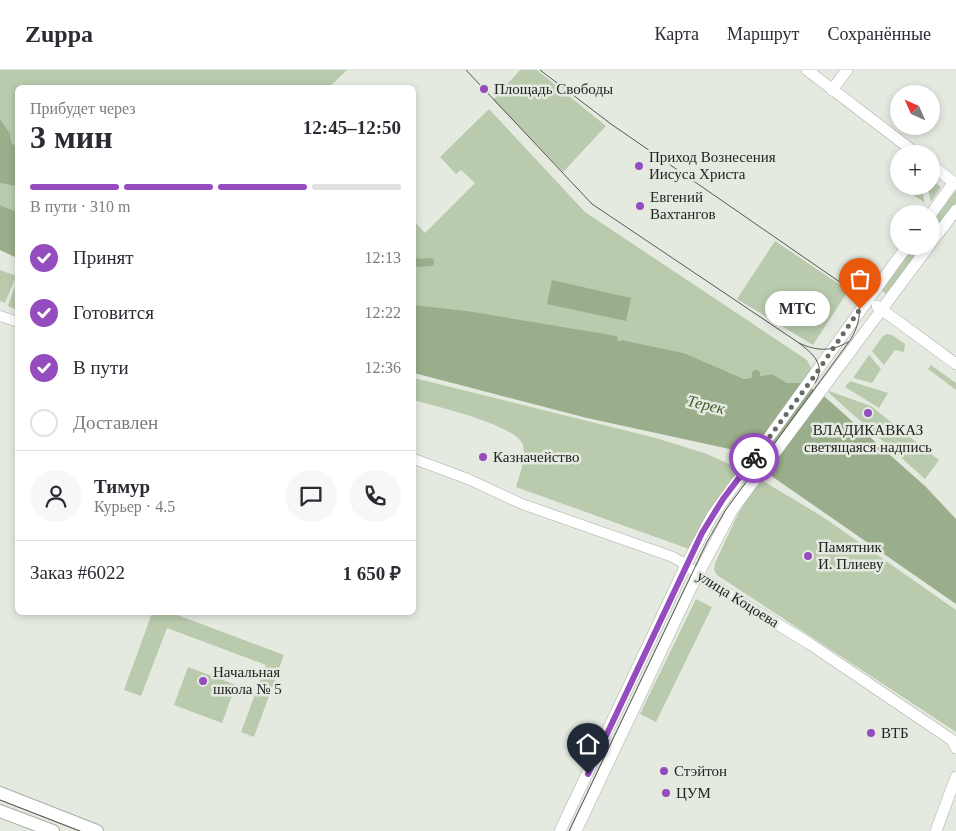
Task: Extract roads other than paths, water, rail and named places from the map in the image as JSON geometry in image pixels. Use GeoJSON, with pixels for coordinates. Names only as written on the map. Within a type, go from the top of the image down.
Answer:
{"type":"FeatureCollection","features":[{"type":"Feature","properties":{"kind":"main road"},"geometry":{"type":"LineString","coordinates":[[807,70],[905,145]]}},
{"type":"Feature","properties":{"kind":"main road"},"geometry":{"type":"LineString","coordinates":[[832,90],[847,70]]}},
{"type":"Feature","properties":{"kind":"main road"},"geometry":{"type":"LineString","coordinates":[[938,205],[955,183],[940,172]]}},
{"type":"Feature","properties":{"kind":"main road"},"geometry":{"type":"LineString","coordinates":[[940,231],[956,210]]}},
{"type":"Feature","properties":{"kind":"main road"},"geometry":{"type":"LineString","coordinates":[[560,831],[686,565],[712,516],[900,255]]}},
{"type":"Feature","properties":{"kind":"main road"},"geometry":{"type":"LineString","coordinates":[[576,831],[698,574],[733,509],[922,255]]}},
{"type":"Feature","properties":{"kind":"main road"},"geometry":{"type":"LineString","coordinates":[[868,298],[956,364]]}},
{"type":"Feature","properties":{"kind":"main road","name":"улица Коцоева"},"geometry":{"type":"LineString","coordinates":[[686,565],[817,649],[952,740],[956,748]]}},
{"type":"Feature","properties":{"kind":"main road"},"geometry":{"type":"LineString","coordinates":[[936,831],[956,777]]}},
{"type":"Feature","properties":{"kind":"main road"},"geometry":{"type":"LineString","coordinates":[[0,793],[97,831]]}},
{"type":"Feature","properties":{"kind":"main road"},"geometry":{"type":"LineString","coordinates":[[0,811],[53,831]]}},
{"type":"Feature","properties":{"kind":"street"},"geometry":{"type":"LineString","coordinates":[[0,316],[15,321]]}},
{"type":"Feature","properties":{"kind":"street","name":"улица Коцоева"},"geometry":{"type":"LineString","coordinates":[[416,461],[468,479],[522,504],[673,557],[686,565]]}},
{"type":"Feature","properties":{"kind":"water"},"geometry":{"type":"Polygon","coordinates":[[[0,119],[10,134],[11,142],[15,147],[15,186],[0,183],[0,119]]]}},
{"type":"Feature","properties":{"kind":"water"},"geometry":{"type":"Polygon","coordinates":[[[0,205],[15,211],[15,257],[0,250],[0,205]]]}},
{"type":"Feature","properties":{"kind":"water"},"geometry":{"type":"Polygon","coordinates":[[[552,280],[631,298],[626,321],[547,304],[552,280]]]}},
{"type":"Feature","properties":{"kind":"water","name":"Терек"},"geometry":{"type":"Polygon","coordinates":[[[416,305],[468,311],[617,336],[618,341],[622,340],[684,353],[744,379],[772,374],[787,383],[803,383],[825,397],[926,487],[956,519],[956,604],[734,450],[587,418],[416,374],[416,305]]]}},
{"type":"Feature","properties":{"kind":"waterway"},"geometry":{"type":"LineString","coordinates":[[416,262],[430,262]]}},
{"type":"Feature","properties":{"kind":"waterway"},"geometry":{"type":"LineString","coordinates":[[756,374],[757,387]]}},
{"type":"Feature","properties":{"kind":"tram line"},"geometry":{"type":"LineString","coordinates":[[466,70],[592,204],[799,343],[811,348],[830,349],[848,342]]}},
{"type":"Feature","properties":{"kind":"tram line"},"geometry":{"type":"LineString","coordinates":[[540,70],[611,124],[847,287],[857,298],[860,312],[851,339],[725,511],[707,542],[569,831]]}},
{"type":"Feature","properties":{"kind":"tram line"},"geometry":{"type":"LineString","coordinates":[[799,343],[813,355],[819,365],[818,377],[815,383]]}},
{"type":"Feature","properties":{"kind":"tram line"},"geometry":{"type":"LineString","coordinates":[[0,800],[80,831]]}},
{"type":"Feature","properties":{"kind":"place","name":"Площадь Свободы"},"geometry":{"type":"Point","coordinates":[484,89]}},
{"type":"Feature","properties":{"kind":"place","name":"Приход Вознесения Иисуса Христа"},"geometry":{"type":"Point","coordinates":[639,166]}},
{"type":"Feature","properties":{"kind":"place","name":"Евгений Вахтангов"},"geometry":{"type":"Point","coordinates":[640,206]}},
{"type":"Feature","properties":{"kind":"place","name":"МТС"},"geometry":{"type":"Point","coordinates":[860,309]}},
{"type":"Feature","properties":{"kind":"place","name":"ВЛАДИКАВКАЗ светящаяся надпись"},"geometry":{"type":"Point","coordinates":[868,413]}},
{"type":"Feature","properties":{"kind":"place","name":"Казначейство"},"geometry":{"type":"Point","coordinates":[483,457]}},
{"type":"Feature","properties":{"kind":"place","name":"Памятник И. Плиеву"},"geometry":{"type":"Point","coordinates":[808,556]}},
{"type":"Feature","properties":{"kind":"place","name":"Начальная школа № 5"},"geometry":{"type":"Point","coordinates":[203,681]}},
{"type":"Feature","properties":{"kind":"place","name":"ВТБ"},"geometry":{"type":"Point","coordinates":[871,733]}},
{"type":"Feature","properties":{"kind":"place","name":"Стэйтон"},"geometry":{"type":"Point","coordinates":[664,771]}},
{"type":"Feature","properties":{"kind":"place","name":"ЦУМ"},"geometry":{"type":"Point","coordinates":[666,793]}}]}
